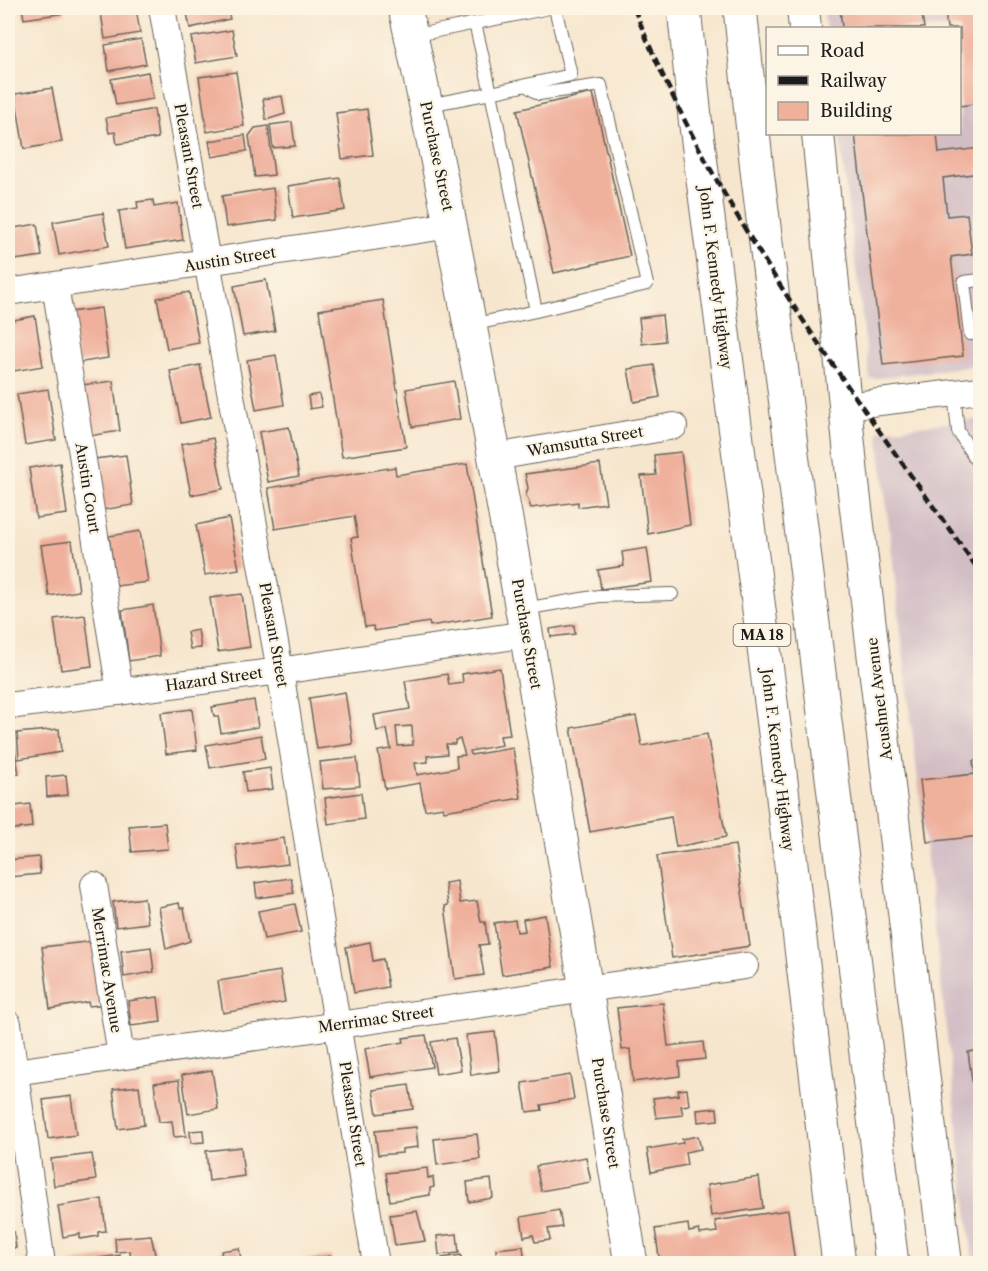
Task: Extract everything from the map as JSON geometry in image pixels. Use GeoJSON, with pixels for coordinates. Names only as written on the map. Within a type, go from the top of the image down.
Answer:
{"type":"FeatureCollection","features":[{"type":"Feature","properties":{"kind":"main road","name":"John F. Kennedy Highway"},"geometry":{"type":"LineString","coordinates":[[684,8],[695,118],[777,748],[839,1263]]}},
{"type":"Feature","properties":{"kind":"main road"},"geometry":{"type":"LineString","coordinates":[[740,8],[783,385],[892,1263]]}},
{"type":"Feature","properties":{"kind":"main road","name":"Purchase Street"},"geometry":{"type":"LineString","coordinates":[[408,22],[452,225],[525,621],[631,1263]]}},
{"type":"Feature","properties":{"kind":"street","name":"Pleasant Street"},"geometry":{"type":"LineString","coordinates":[[162,8],[280,670],[376,1263]]}},
{"type":"Feature","properties":{"kind":"street"},"geometry":{"type":"LineString","coordinates":[[803,8],[805,27]]}},
{"type":"Feature","properties":{"kind":"street","name":"Acushnet Avenue"},"geometry":{"type":"LineString","coordinates":[[818,135],[846,406],[946,1263]]}},
{"type":"Feature","properties":{"kind":"street","name":"Austin Street"},"geometry":{"type":"LineString","coordinates":[[8,292],[452,225]]}},
{"type":"Feature","properties":{"kind":"street","name":"Austin Court"},"geometry":{"type":"LineString","coordinates":[[55,285],[120,692]]}},
{"type":"Feature","properties":{"kind":"street"},"geometry":{"type":"LineString","coordinates":[[846,406],[981,390]]}},
{"type":"Feature","properties":{"kind":"street","name":"Wamsutta Street"},"geometry":{"type":"LineString","coordinates":[[495,457],[674,426]]}},
{"type":"Feature","properties":{"kind":"street","name":"Hazard Street"},"geometry":{"type":"LineString","coordinates":[[8,706],[280,670],[525,621]]}},
{"type":"Feature","properties":{"kind":"street","name":"Merrimac Avenue"},"geometry":{"type":"LineString","coordinates":[[94,885],[121,1056]]}},
{"type":"Feature","properties":{"kind":"street","name":"Merrimac Street"},"geometry":{"type":"LineString","coordinates":[[11,1072],[745,966]]}},
{"type":"Feature","properties":{"kind":"street"},"geometry":{"type":"LineString","coordinates":[[8,1024],[11,1072],[42,1263]]}},
{"type":"Feature","properties":{"kind":"lane"},"geometry":{"type":"LineString","coordinates":[[408,22],[474,23],[549,8]]}},
{"type":"Feature","properties":{"kind":"lane"},"geometry":{"type":"LineString","coordinates":[[426,105],[571,75],[555,8]]}},
{"type":"Feature","properties":{"kind":"lane"},"geometry":{"type":"LineString","coordinates":[[474,23],[491,93],[536,311]]}},
{"type":"Feature","properties":{"kind":"lane"},"geometry":{"type":"LineString","coordinates":[[471,325],[647,284],[601,85],[539,94],[526,85]]}},
{"type":"Feature","properties":{"kind":"lane"},"geometry":{"type":"LineString","coordinates":[[981,280],[964,282],[970,334],[981,333]]}},
{"type":"Feature","properties":{"kind":"lane"},"geometry":{"type":"LineString","coordinates":[[954,393],[958,430],[981,467]]}},
{"type":"Feature","properties":{"kind":"lane"},"geometry":{"type":"LineString","coordinates":[[525,621],[599,597],[672,594]]}},
{"type":"Feature","properties":{"kind":"shaded area"},"geometry":{"type":"Polygon","coordinates":[[[823,8],[980,8],[980,365],[870,379],[839,135],[961,135],[961,27],[826,27],[823,8]]]}},
{"type":"Feature","properties":{"kind":"shaded area"},"geometry":{"type":"Polygon","coordinates":[[[980,419],[980,1263],[973,1263],[878,431],[980,419]]]}},
{"type":"Feature","properties":{"kind":"building"},"geometry":{"type":"Polygon","coordinates":[[[22,8],[64,8],[65,13],[24,19],[22,8]]]}},
{"type":"Feature","properties":{"kind":"building"},"geometry":{"type":"Polygon","coordinates":[[[136,8],[140,33],[105,39],[101,13],[136,8]]]}},
{"type":"Feature","properties":{"kind":"building"},"geometry":{"type":"Polygon","coordinates":[[[186,8],[227,8],[230,19],[190,28],[186,8]]]}},
{"type":"Feature","properties":{"kind":"building"},"geometry":{"type":"Polygon","coordinates":[[[840,8],[921,8],[924,27],[842,27],[840,8]]]}},
{"type":"Feature","properties":{"kind":"building"},"geometry":{"type":"Polygon","coordinates":[[[980,8],[980,103],[961,106],[961,27],[947,27],[945,12],[980,8]]]}},
{"type":"Feature","properties":{"kind":"building"},"geometry":{"type":"Polygon","coordinates":[[[232,30],[237,56],[196,63],[191,37],[232,30]]]}},
{"type":"Feature","properties":{"kind":"building"},"geometry":{"type":"Polygon","coordinates":[[[141,39],[146,64],[109,71],[105,45],[141,39]]]}},
{"type":"Feature","properties":{"kind":"building"},"geometry":{"type":"Polygon","coordinates":[[[148,72],[153,99],[116,105],[111,79],[148,72]]]}},
{"type":"Feature","properties":{"kind":"building"},"geometry":{"type":"Polygon","coordinates":[[[236,72],[244,126],[207,132],[199,77],[236,72]]]}},
{"type":"Feature","properties":{"kind":"building"},"geometry":{"type":"Polygon","coordinates":[[[52,88],[62,142],[24,149],[15,94],[52,88]]]}},
{"type":"Feature","properties":{"kind":"building"},"geometry":{"type":"Polygon","coordinates":[[[593,93],[630,256],[554,273],[517,110],[593,93]]]}},
{"type":"Feature","properties":{"kind":"building"},"geometry":{"type":"Polygon","coordinates":[[[282,96],[285,114],[266,120],[263,99],[282,96]]]}},
{"type":"Feature","properties":{"kind":"building"},"geometry":{"type":"Polygon","coordinates":[[[154,109],[158,138],[117,144],[115,132],[109,133],[106,118],[154,109]]]}},
{"type":"Feature","properties":{"kind":"building"},"geometry":{"type":"Polygon","coordinates":[[[367,109],[373,155],[342,159],[336,113],[367,109]]]}},
{"type":"Feature","properties":{"kind":"building"},"geometry":{"type":"Polygon","coordinates":[[[292,122],[295,146],[273,148],[270,125],[292,122]]]}},
{"type":"Feature","properties":{"kind":"building"},"geometry":{"type":"Polygon","coordinates":[[[268,126],[274,175],[255,177],[249,136],[255,128],[268,126]]]}},
{"type":"Feature","properties":{"kind":"building"},"geometry":{"type":"Polygon","coordinates":[[[245,135],[247,151],[212,157],[209,141],[245,135]]]}},
{"type":"Feature","properties":{"kind":"building"},"geometry":{"type":"Polygon","coordinates":[[[855,135],[937,135],[939,153],[980,148],[980,173],[943,178],[947,216],[967,214],[972,254],[951,257],[963,356],[883,365],[855,135]]]}},
{"type":"Feature","properties":{"kind":"building"},"geometry":{"type":"Polygon","coordinates":[[[340,178],[345,210],[293,218],[288,186],[340,178]]]}},
{"type":"Feature","properties":{"kind":"building"},"geometry":{"type":"Polygon","coordinates":[[[273,188],[277,220],[226,227],[222,196],[273,188]]]}},
{"type":"Feature","properties":{"kind":"building"},"geometry":{"type":"Polygon","coordinates":[[[153,200],[154,207],[178,203],[183,240],[125,249],[119,211],[138,208],[137,202],[153,200]]]}},
{"type":"Feature","properties":{"kind":"building"},"geometry":{"type":"Polygon","coordinates":[[[103,213],[109,246],[59,255],[53,222],[103,213]]]}},
{"type":"Feature","properties":{"kind":"building"},"geometry":{"type":"Polygon","coordinates":[[[37,224],[42,256],[8,261],[8,229],[37,224]]]}},
{"type":"Feature","properties":{"kind":"building"},"geometry":{"type":"Polygon","coordinates":[[[266,280],[275,331],[243,336],[234,286],[266,280]]]}},
{"type":"Feature","properties":{"kind":"building"},"geometry":{"type":"Polygon","coordinates":[[[189,292],[199,343],[167,349],[157,298],[189,292]]]}},
{"type":"Feature","properties":{"kind":"building"},"geometry":{"type":"Polygon","coordinates":[[[383,300],[406,447],[342,457],[319,310],[383,300]]]}},
{"type":"Feature","properties":{"kind":"building"},"geometry":{"type":"Polygon","coordinates":[[[101,308],[108,358],[77,363],[70,312],[101,308]]]}},
{"type":"Feature","properties":{"kind":"building"},"geometry":{"type":"Polygon","coordinates":[[[662,315],[665,341],[642,344],[639,318],[662,315]]]}},
{"type":"Feature","properties":{"kind":"building"},"geometry":{"type":"Polygon","coordinates":[[[35,316],[43,366],[14,371],[8,321],[35,316]]]}},
{"type":"Feature","properties":{"kind":"building"},"geometry":{"type":"Polygon","coordinates":[[[276,355],[284,405],[256,410],[247,360],[276,355]]]}},
{"type":"Feature","properties":{"kind":"building"},"geometry":{"type":"Polygon","coordinates":[[[200,365],[211,417],[181,423],[170,371],[200,365]]]}},
{"type":"Feature","properties":{"kind":"building"},"geometry":{"type":"Polygon","coordinates":[[[654,365],[660,397],[634,402],[628,369],[654,365]]]}},
{"type":"Feature","properties":{"kind":"building"},"geometry":{"type":"Polygon","coordinates":[[[113,381],[120,431],[89,436],[82,385],[113,381]]]}},
{"type":"Feature","properties":{"kind":"building"},"geometry":{"type":"Polygon","coordinates":[[[454,381],[460,419],[412,427],[406,389],[454,381]]]}},
{"type":"Feature","properties":{"kind":"building"},"geometry":{"type":"Polygon","coordinates":[[[48,389],[56,440],[25,445],[17,394],[48,389]]]}},
{"type":"Feature","properties":{"kind":"building"},"geometry":{"type":"Polygon","coordinates":[[[319,394],[322,407],[310,409],[308,396],[319,394]]]}},
{"type":"Feature","properties":{"kind":"building"},"geometry":{"type":"Polygon","coordinates":[[[289,427],[299,476],[268,482],[259,432],[289,427]]]}},
{"type":"Feature","properties":{"kind":"building"},"geometry":{"type":"Polygon","coordinates":[[[213,438],[223,489],[191,495],[181,444],[213,438]]]}},
{"type":"Feature","properties":{"kind":"building"},"geometry":{"type":"Polygon","coordinates":[[[681,452],[690,525],[648,534],[641,476],[656,475],[654,455],[681,452]]]}},
{"type":"Feature","properties":{"kind":"building"},"geometry":{"type":"Polygon","coordinates":[[[126,455],[133,505],[102,510],[95,459],[126,455]]]}},
{"type":"Feature","properties":{"kind":"building"},"geometry":{"type":"Polygon","coordinates":[[[60,463],[67,514],[36,518],[29,468],[60,463]]]}},
{"type":"Feature","properties":{"kind":"building"},"geometry":{"type":"Polygon","coordinates":[[[467,464],[492,616],[430,626],[429,622],[374,631],[373,626],[365,627],[351,538],[358,537],[354,516],[275,529],[268,488],[395,467],[396,475],[467,464]]]}},
{"type":"Feature","properties":{"kind":"building"},"geometry":{"type":"Polygon","coordinates":[[[600,464],[606,503],[578,507],[578,502],[531,508],[526,495],[528,488],[525,474],[600,464]]]}},
{"type":"Feature","properties":{"kind":"building"},"geometry":{"type":"Polygon","coordinates":[[[229,518],[239,569],[205,575],[196,525],[229,518]]]}},
{"type":"Feature","properties":{"kind":"building"},"geometry":{"type":"Polygon","coordinates":[[[140,531],[148,582],[116,586],[109,536],[140,531]]]}},
{"type":"Feature","properties":{"kind":"building"},"geometry":{"type":"Polygon","coordinates":[[[72,541],[79,591],[49,596],[41,545],[72,541]]]}},
{"type":"Feature","properties":{"kind":"building"},"geometry":{"type":"Polygon","coordinates":[[[647,548],[652,582],[601,589],[598,570],[624,566],[622,552],[647,548]]]}},
{"type":"Feature","properties":{"kind":"building"},"geometry":{"type":"Polygon","coordinates":[[[242,594],[250,647],[218,652],[210,598],[242,594]]]}},
{"type":"Feature","properties":{"kind":"building"},"geometry":{"type":"Polygon","coordinates":[[[153,605],[160,656],[129,661],[122,610],[153,605]]]}},
{"type":"Feature","properties":{"kind":"building"},"geometry":{"type":"Polygon","coordinates":[[[85,615],[92,666],[61,670],[54,619],[85,615]]]}},
{"type":"Feature","properties":{"kind":"building"},"geometry":{"type":"Polygon","coordinates":[[[574,625],[575,634],[551,637],[550,629],[574,625]]]}},
{"type":"Feature","properties":{"kind":"building"},"geometry":{"type":"Polygon","coordinates":[[[198,630],[201,648],[190,649],[187,632],[198,630]]]}},
{"type":"Feature","properties":{"kind":"building"},"geometry":{"type":"Polygon","coordinates":[[[500,668],[510,735],[500,736],[502,745],[470,751],[471,755],[513,748],[521,798],[444,811],[443,807],[425,810],[420,783],[385,789],[378,751],[391,749],[387,729],[377,731],[374,715],[410,709],[405,681],[447,674],[449,685],[463,683],[462,674],[500,668]],[[412,726],[396,727],[398,746],[413,745],[412,726]],[[460,739],[455,740],[455,744],[446,744],[447,754],[427,756],[428,762],[415,763],[417,775],[457,768],[456,756],[465,755],[460,739]]]}},
{"type":"Feature","properties":{"kind":"building"},"geometry":{"type":"Polygon","coordinates":[[[345,692],[353,744],[317,749],[309,698],[345,692]]]}},
{"type":"Feature","properties":{"kind":"building"},"geometry":{"type":"Polygon","coordinates":[[[254,700],[258,727],[221,733],[218,716],[214,716],[212,707],[254,700]]]}},
{"type":"Feature","properties":{"kind":"building"},"geometry":{"type":"Polygon","coordinates":[[[192,709],[197,750],[166,754],[161,713],[192,709]]]}},
{"type":"Feature","properties":{"kind":"building"},"geometry":{"type":"Polygon","coordinates":[[[636,716],[642,746],[707,734],[726,837],[676,847],[671,817],[590,832],[571,728],[636,716]]]}},
{"type":"Feature","properties":{"kind":"building"},"geometry":{"type":"Polygon","coordinates":[[[59,729],[61,752],[19,759],[17,733],[59,729]]]}},
{"type":"Feature","properties":{"kind":"building"},"geometry":{"type":"Polygon","coordinates":[[[12,733],[19,774],[8,775],[8,734],[12,733]]]}},
{"type":"Feature","properties":{"kind":"building"},"geometry":{"type":"Polygon","coordinates":[[[261,735],[265,759],[210,768],[206,745],[261,735]]]}},
{"type":"Feature","properties":{"kind":"building"},"geometry":{"type":"Polygon","coordinates":[[[357,758],[360,786],[323,789],[320,762],[357,758]]]}},
{"type":"Feature","properties":{"kind":"building"},"geometry":{"type":"Polygon","coordinates":[[[980,760],[980,836],[927,842],[920,780],[975,774],[973,761],[980,760]]]}},
{"type":"Feature","properties":{"kind":"building"},"geometry":{"type":"Polygon","coordinates":[[[270,768],[273,789],[246,792],[243,772],[270,768]]]}},
{"type":"Feature","properties":{"kind":"building"},"geometry":{"type":"Polygon","coordinates":[[[66,775],[68,795],[47,797],[46,777],[66,775]]]}},
{"type":"Feature","properties":{"kind":"building"},"geometry":{"type":"Polygon","coordinates":[[[361,793],[364,819],[328,824],[325,798],[361,793]]]}},
{"type":"Feature","properties":{"kind":"building"},"geometry":{"type":"Polygon","coordinates":[[[30,804],[32,827],[8,830],[8,807],[30,804]]]}},
{"type":"Feature","properties":{"kind":"building"},"geometry":{"type":"Polygon","coordinates":[[[165,823],[168,849],[132,852],[129,826],[165,823]]]}},
{"type":"Feature","properties":{"kind":"building"},"geometry":{"type":"Polygon","coordinates":[[[284,838],[288,864],[239,870],[236,845],[284,838]]]}},
{"type":"Feature","properties":{"kind":"building"},"geometry":{"type":"Polygon","coordinates":[[[735,845],[750,946],[672,958],[657,856],[735,845]]]}},
{"type":"Feature","properties":{"kind":"building"},"geometry":{"type":"Polygon","coordinates":[[[39,857],[40,874],[9,877],[8,860],[39,857]]]}},
{"type":"Feature","properties":{"kind":"building"},"geometry":{"type":"Polygon","coordinates":[[[291,878],[294,893],[257,898],[255,883],[291,878]]]}},
{"type":"Feature","properties":{"kind":"building"},"geometry":{"type":"Polygon","coordinates":[[[457,881],[460,903],[477,901],[481,922],[485,922],[488,944],[479,945],[484,975],[455,979],[445,906],[448,905],[445,883],[457,881]]]}},
{"type":"Feature","properties":{"kind":"building"},"geometry":{"type":"Polygon","coordinates":[[[144,898],[148,923],[116,927],[113,902],[144,898]]]}},
{"type":"Feature","properties":{"kind":"building"},"geometry":{"type":"Polygon","coordinates":[[[179,903],[180,908],[184,908],[190,941],[166,949],[159,907],[179,903]]]}},
{"type":"Feature","properties":{"kind":"building"},"geometry":{"type":"Polygon","coordinates":[[[295,904],[301,932],[264,939],[258,911],[295,904]]]}},
{"type":"Feature","properties":{"kind":"building"},"geometry":{"type":"Polygon","coordinates":[[[545,915],[553,967],[502,975],[494,923],[515,920],[517,932],[525,931],[523,919],[545,915]]]}},
{"type":"Feature","properties":{"kind":"building"},"geometry":{"type":"Polygon","coordinates":[[[95,941],[107,1004],[89,1006],[88,1002],[50,1009],[42,947],[95,941]]]}},
{"type":"Feature","properties":{"kind":"building"},"geometry":{"type":"Polygon","coordinates":[[[370,942],[373,961],[383,959],[388,987],[354,993],[346,947],[370,942]]]}},
{"type":"Feature","properties":{"kind":"building"},"geometry":{"type":"Polygon","coordinates":[[[151,947],[154,972],[124,977],[121,951],[151,947]]]}},
{"type":"Feature","properties":{"kind":"building"},"geometry":{"type":"Polygon","coordinates":[[[280,971],[285,1002],[223,1013],[218,981],[280,971]]]}},
{"type":"Feature","properties":{"kind":"building"},"geometry":{"type":"Polygon","coordinates":[[[158,997],[161,1022],[131,1026],[128,1001],[158,997]]]}},
{"type":"Feature","properties":{"kind":"building"},"geometry":{"type":"Polygon","coordinates":[[[663,1003],[668,1046],[703,1042],[705,1059],[679,1062],[680,1076],[633,1082],[630,1049],[622,1050],[617,1008],[663,1003]]]}},
{"type":"Feature","properties":{"kind":"building"},"geometry":{"type":"Polygon","coordinates":[[[495,1032],[500,1071],[471,1075],[466,1035],[495,1032]]]}},
{"type":"Feature","properties":{"kind":"building"},"geometry":{"type":"Polygon","coordinates":[[[426,1035],[432,1067],[370,1077],[365,1049],[404,1042],[403,1038],[426,1035]]]}},
{"type":"Feature","properties":{"kind":"building"},"geometry":{"type":"Polygon","coordinates":[[[455,1038],[461,1070],[436,1074],[431,1042],[455,1038]]]}},
{"type":"Feature","properties":{"kind":"building"},"geometry":{"type":"Polygon","coordinates":[[[980,1050],[980,1122],[978,1122],[968,1052],[980,1050]]]}},
{"type":"Feature","properties":{"kind":"building"},"geometry":{"type":"Polygon","coordinates":[[[212,1070],[218,1109],[188,1114],[182,1075],[212,1070]]]}},
{"type":"Feature","properties":{"kind":"building"},"geometry":{"type":"Polygon","coordinates":[[[570,1075],[574,1099],[541,1105],[542,1110],[527,1112],[522,1083],[570,1075]]]}},
{"type":"Feature","properties":{"kind":"building"},"geometry":{"type":"Polygon","coordinates":[[[179,1080],[186,1136],[174,1137],[172,1121],[159,1122],[154,1083],[179,1080]]]}},
{"type":"Feature","properties":{"kind":"building"},"geometry":{"type":"Polygon","coordinates":[[[409,1085],[413,1109],[377,1114],[373,1090],[409,1085]]]}},
{"type":"Feature","properties":{"kind":"building"},"geometry":{"type":"Polygon","coordinates":[[[139,1086],[144,1125],[118,1129],[113,1089],[139,1086]]]}},
{"type":"Feature","properties":{"kind":"building"},"geometry":{"type":"Polygon","coordinates":[[[687,1089],[689,1105],[681,1106],[683,1115],[656,1118],[653,1098],[679,1095],[678,1090],[687,1089]]]}},
{"type":"Feature","properties":{"kind":"building"},"geometry":{"type":"Polygon","coordinates":[[[71,1096],[76,1135],[48,1139],[43,1100],[71,1096]]]}},
{"type":"Feature","properties":{"kind":"building"},"geometry":{"type":"Polygon","coordinates":[[[717,1108],[718,1120],[698,1122],[697,1110],[717,1108]]]}},
{"type":"Feature","properties":{"kind":"building"},"geometry":{"type":"Polygon","coordinates":[[[416,1127],[418,1147],[402,1149],[402,1153],[378,1155],[375,1131],[416,1127]]]}},
{"type":"Feature","properties":{"kind":"building"},"geometry":{"type":"Polygon","coordinates":[[[203,1130],[204,1142],[191,1143],[190,1131],[203,1130]]]}},
{"type":"Feature","properties":{"kind":"building"},"geometry":{"type":"Polygon","coordinates":[[[477,1134],[480,1159],[437,1165],[434,1139],[477,1134]]]}},
{"type":"Feature","properties":{"kind":"building"},"geometry":{"type":"Polygon","coordinates":[[[698,1136],[701,1149],[685,1152],[687,1165],[651,1172],[647,1149],[683,1143],[682,1139],[698,1136]]]}},
{"type":"Feature","properties":{"kind":"building"},"geometry":{"type":"Polygon","coordinates":[[[241,1147],[244,1176],[209,1181],[206,1151],[241,1147]]]}},
{"type":"Feature","properties":{"kind":"building"},"geometry":{"type":"Polygon","coordinates":[[[92,1154],[96,1180],[54,1186],[51,1159],[92,1154]]]}},
{"type":"Feature","properties":{"kind":"building"},"geometry":{"type":"Polygon","coordinates":[[[586,1157],[591,1182],[541,1191],[536,1166],[586,1157]]]}},
{"type":"Feature","properties":{"kind":"building"},"geometry":{"type":"Polygon","coordinates":[[[427,1168],[428,1178],[433,1177],[434,1187],[430,1188],[430,1195],[390,1201],[386,1173],[427,1168]]]}},
{"type":"Feature","properties":{"kind":"building"},"geometry":{"type":"Polygon","coordinates":[[[759,1177],[763,1208],[711,1216],[707,1185],[759,1177]]]}},
{"type":"Feature","properties":{"kind":"building"},"geometry":{"type":"Polygon","coordinates":[[[491,1179],[493,1198],[469,1202],[467,1182],[491,1179]]]}},
{"type":"Feature","properties":{"kind":"building"},"geometry":{"type":"Polygon","coordinates":[[[102,1199],[106,1231],[98,1232],[98,1236],[80,1239],[80,1234],[63,1237],[58,1206],[102,1199]]]}},
{"type":"Feature","properties":{"kind":"building"},"geometry":{"type":"Polygon","coordinates":[[[559,1210],[562,1227],[548,1229],[550,1240],[535,1242],[533,1235],[524,1237],[521,1217],[559,1210]]]}},
{"type":"Feature","properties":{"kind":"building"},"geometry":{"type":"Polygon","coordinates":[[[788,1210],[795,1264],[660,1264],[655,1229],[688,1224],[689,1232],[699,1230],[700,1234],[717,1232],[715,1221],[788,1210]]]}},
{"type":"Feature","properties":{"kind":"building"},"geometry":{"type":"Polygon","coordinates":[[[417,1211],[425,1241],[395,1245],[390,1215],[417,1211]]]}},
{"type":"Feature","properties":{"kind":"building"},"geometry":{"type":"Polygon","coordinates":[[[8,1230],[10,1233],[14,1232],[16,1248],[12,1248],[13,1262],[8,1263],[8,1230]]]}},
{"type":"Feature","properties":{"kind":"building"},"geometry":{"type":"Polygon","coordinates":[[[457,1234],[459,1253],[439,1255],[437,1236],[457,1234]]]}},
{"type":"Feature","properties":{"kind":"building"},"geometry":{"type":"Polygon","coordinates":[[[151,1235],[157,1264],[131,1264],[130,1251],[116,1252],[115,1238],[151,1235]]]}},
{"type":"Feature","properties":{"kind":"building"},"geometry":{"type":"Polygon","coordinates":[[[523,1246],[525,1264],[497,1264],[496,1249],[523,1246]]]}},
{"type":"Feature","properties":{"kind":"building"},"geometry":{"type":"Polygon","coordinates":[[[239,1248],[242,1264],[223,1264],[221,1251],[239,1248]]]}},
{"type":"Feature","properties":{"kind":"building"},"geometry":{"type":"Polygon","coordinates":[[[120,1255],[121,1264],[71,1264],[71,1262],[120,1255]]]}},
{"type":"Feature","properties":{"kind":"building"},"geometry":{"type":"Polygon","coordinates":[[[461,1255],[462,1264],[442,1264],[442,1258],[461,1255]]]}},
{"type":"Feature","properties":{"kind":"building"},"geometry":{"type":"Polygon","coordinates":[[[331,1256],[332,1264],[287,1264],[287,1262],[331,1256]]]}},
{"type":"Feature","properties":{"kind":"railway"},"geometry":{"type":"LineString","coordinates":[[634,8],[667,84],[704,158],[746,230],[836,369],[980,572]]}}]}
